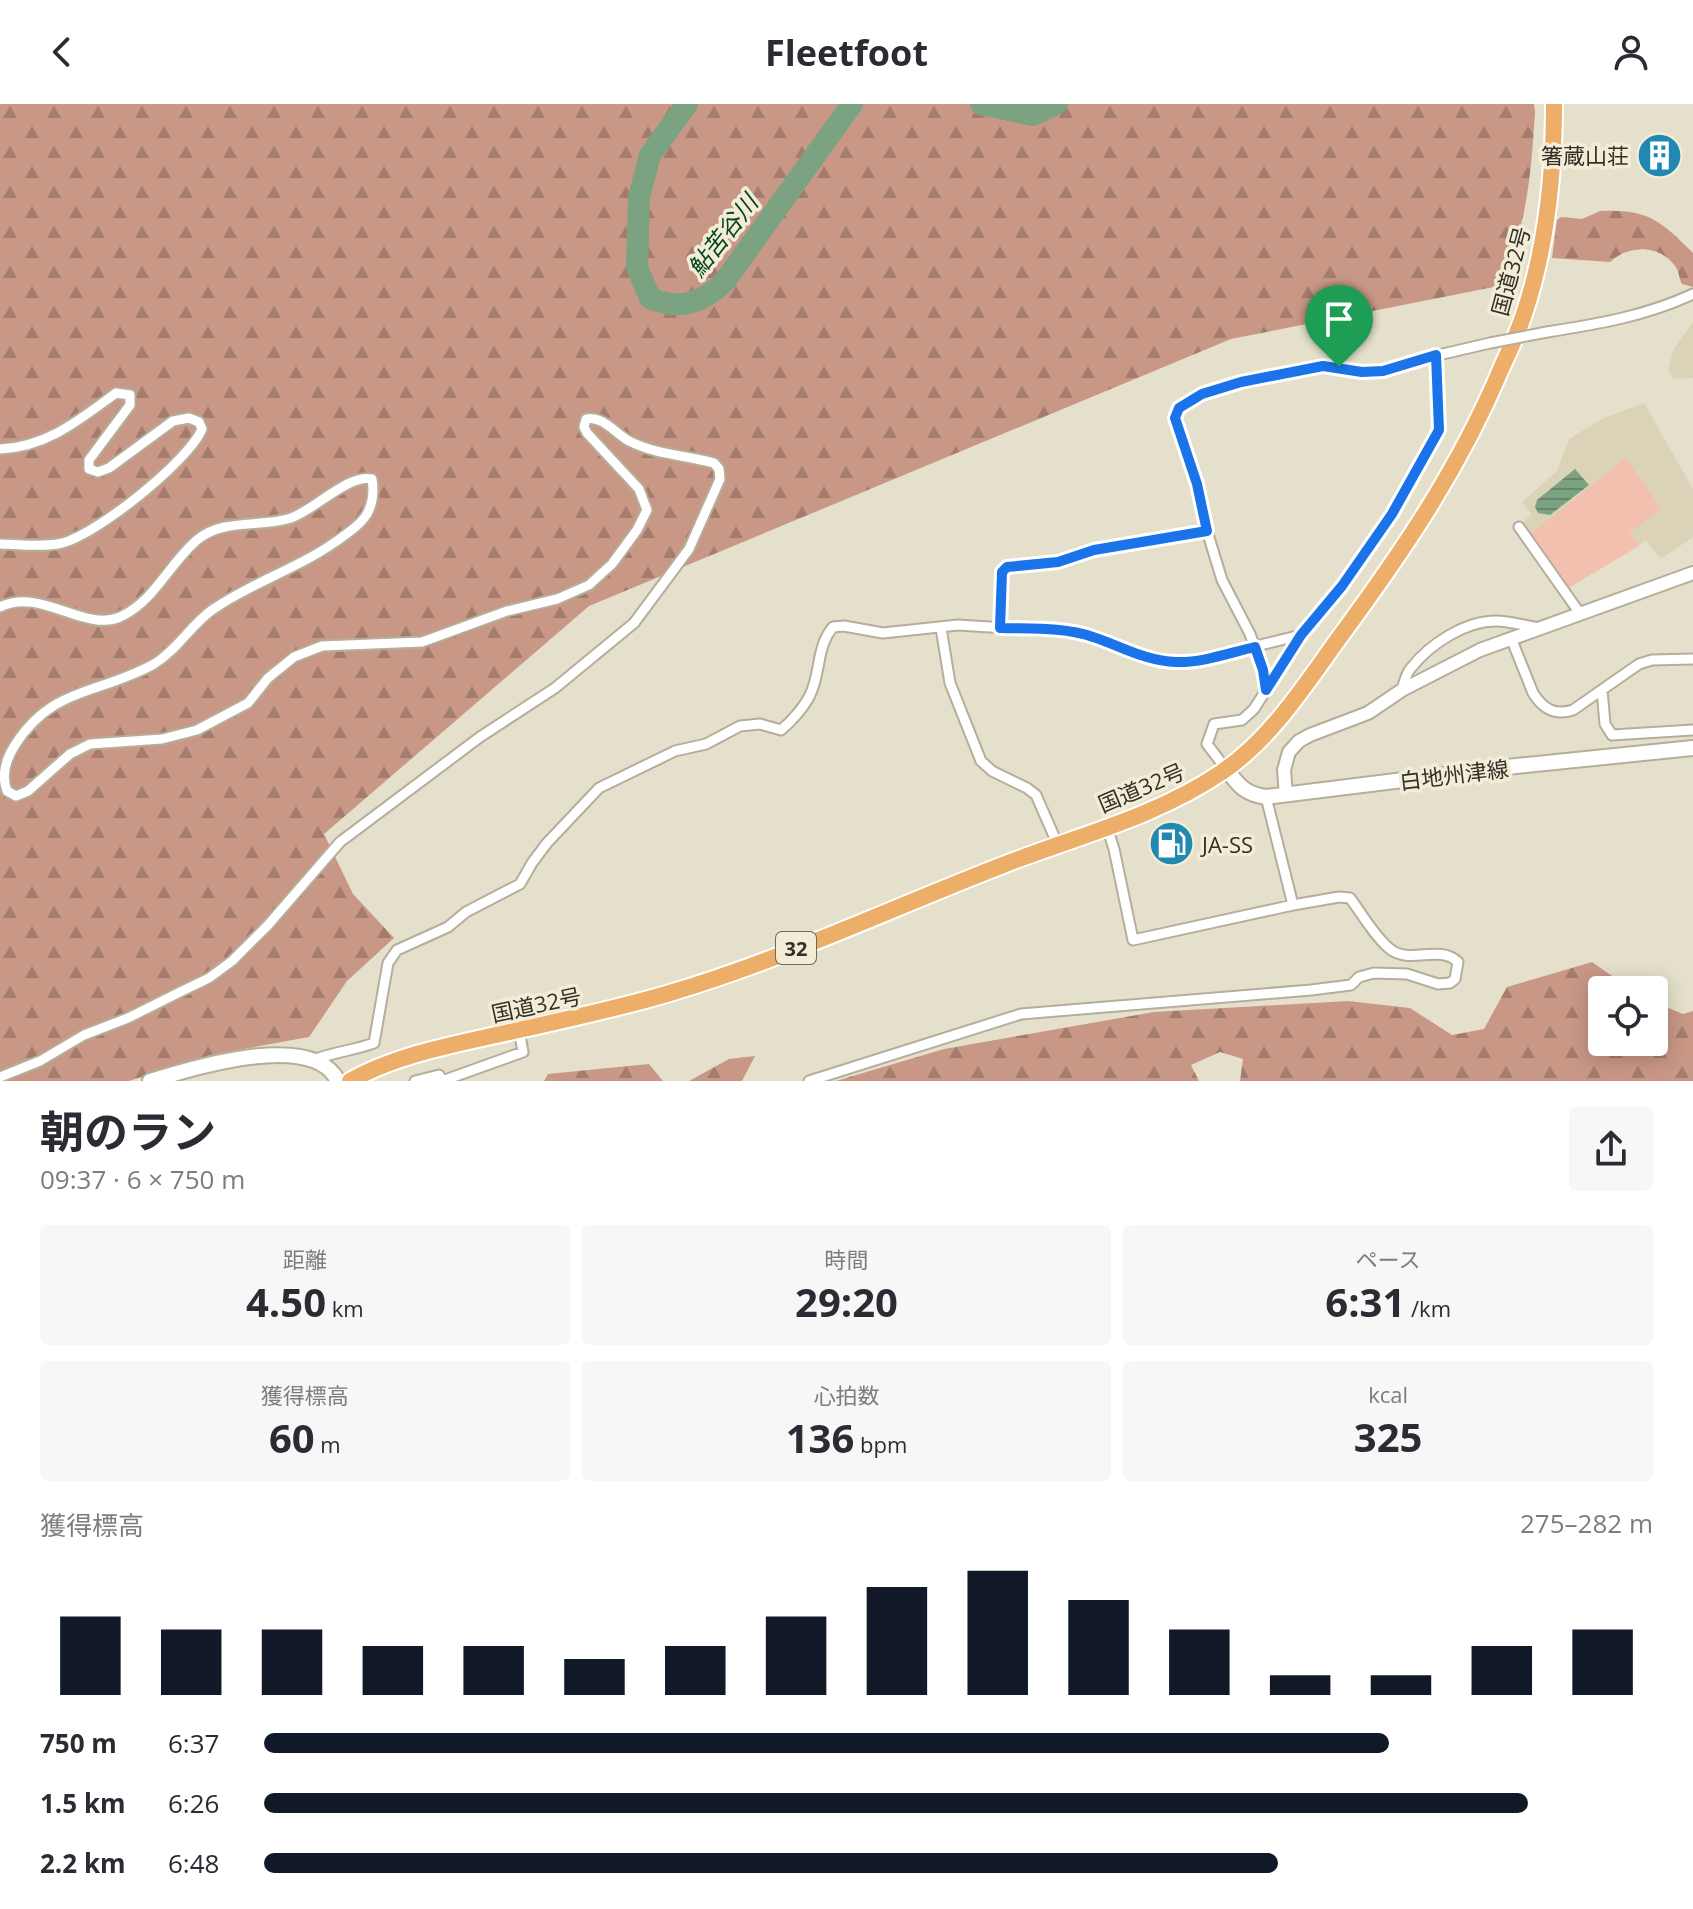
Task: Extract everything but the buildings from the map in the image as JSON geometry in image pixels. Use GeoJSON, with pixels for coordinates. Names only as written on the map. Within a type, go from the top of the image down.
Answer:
{"type":"FeatureCollection","features":[{"type":"Feature","properties":{"kind":"highway","name":"国道32号"},"geometry":{"type":"LineString","coordinates":[[361,1078],[418,1054],[581,1017],[753,966],[1057,843],[1149,812],[1192,791],[1226,769],[1275,722],[1400,555],[1456,462],[1488,400],[1524,314],[1546,227],[1554,153],[1554,104]]}},
{"type":"Feature","properties":{"kind":"main road","name":"白地州津線"},"geometry":{"type":"LineString","coordinates":[[1266,797],[1693,748]]}},
{"type":"Feature","properties":{"kind":"main road"},"geometry":{"type":"LineString","coordinates":[[1226,769],[1240,788],[1249,794],[1266,797]]}},
{"type":"Feature","properties":{"kind":"main road"},"geometry":{"type":"LineString","coordinates":[[150,1081],[221,1061],[261,1056],[316,1059],[329,1067],[338,1081]]}},
{"type":"Feature","properties":{"kind":"street"},"geometry":{"type":"LineString","coordinates":[[1266,690],[1255,647],[1240,611],[1222,580],[1197,484],[1175,418],[1179,408],[1202,394],[1241,382],[1323,366],[1362,372],[1383,371],[1490,343],[1613,322],[1693,294]]}},
{"type":"Feature","properties":{"kind":"street"},"geometry":{"type":"LineString","coordinates":[[1226,769],[1207,744],[1214,724],[1242,720],[1254,709],[1301,635],[1342,586],[1392,514],[1439,430],[1436,355]]}},
{"type":"Feature","properties":{"kind":"street"},"geometry":{"type":"LineString","coordinates":[[0,449],[21,448],[61,433],[116,393],[130,395],[130,405],[89,460],[89,469],[98,472],[109,468],[173,421],[189,418],[199,422],[202,429],[198,439],[159,476],[113,516],[82,536],[57,544],[0,544]]}},
{"type":"Feature","properties":{"kind":"street"},"geometry":{"type":"LineString","coordinates":[[0,607],[12,601],[35,602],[97,620],[114,620],[141,604],[197,540],[215,530],[290,518],[311,509],[354,480],[362,477],[372,479],[371,504],[365,517],[330,546],[208,613],[170,654],[153,664],[45,709],[28,725],[11,751],[4,771],[3,781],[7,791],[16,796],[28,791],[70,754],[90,744],[162,739],[197,730],[248,703],[268,678],[294,657],[322,646],[422,642],[507,611],[557,599],[589,585],[612,564],[637,530],[647,510],[646,500],[639,489],[587,433],[584,427],[586,419],[598,419],[625,439],[646,449],[714,463],[719,469],[720,479],[689,549],[634,623],[555,688],[480,737],[340,842],[268,925],[232,961],[209,978],[128,1018],[84,1035],[40,1061],[0,1077]]}},
{"type":"Feature","properties":{"kind":"street"},"geometry":{"type":"LineString","coordinates":[[1519,527],[1579,612]]}},
{"type":"Feature","properties":{"kind":"street"},"geometry":{"type":"LineString","coordinates":[[1000,628],[1002,572],[1007,567],[1058,562],[1094,550],[1207,531]]}},
{"type":"Feature","properties":{"kind":"street"},"geometry":{"type":"LineString","coordinates":[[1286,795],[1284,770],[1289,752],[1299,741],[1368,713],[1402,690],[1480,650],[1693,573]]}},
{"type":"Feature","properties":{"kind":"street"},"geometry":{"type":"LineString","coordinates":[[1402,690],[1409,669],[1439,643],[1476,623],[1497,621],[1539,628]]}},
{"type":"Feature","properties":{"kind":"street"},"geometry":{"type":"LineString","coordinates":[[316,1059],[338,1050],[361,1048],[374,1043],[388,963],[397,950],[448,927],[466,912],[520,884],[547,843],[599,788],[675,751],[706,744],[740,726],[760,724],[781,730],[811,693],[824,637],[833,627],[883,633],[958,625],[1073,632],[1144,658],[1176,662],[1199,660],[1301,635]]}},
{"type":"Feature","properties":{"kind":"street"},"geometry":{"type":"LineString","coordinates":[[941,628],[950,683],[981,761],[992,771],[1036,795],[1057,843]]}},
{"type":"Feature","properties":{"kind":"street"},"geometry":{"type":"LineString","coordinates":[[1511,638],[1533,693],[1538,702],[1552,712],[1573,710],[1639,664],[1652,660],[1693,659]]}},
{"type":"Feature","properties":{"kind":"street"},"geometry":{"type":"LineString","coordinates":[[1602,690],[1605,724],[1612,735],[1693,730]]}},
{"type":"Feature","properties":{"kind":"street"},"geometry":{"type":"LineString","coordinates":[[1266,797],[1293,905]]}},
{"type":"Feature","properties":{"kind":"street"},"geometry":{"type":"LineString","coordinates":[[809,1081],[1021,1014],[1311,990],[1351,985],[1359,977],[1374,973],[1407,974],[1438,984],[1450,983],[1455,979],[1458,962],[1452,956],[1443,953],[1404,955],[1392,951],[1350,898],[1293,905],[1133,940],[1107,827]]}},
{"type":"Feature","properties":{"kind":"street"},"geometry":{"type":"LineString","coordinates":[[415,1081],[439,1075],[442,1081],[523,1052],[519,1030]]}},
{"type":"Feature","properties":{"kind":"shaded area"},"geometry":{"type":"Polygon","coordinates":[[[1693,322],[1693,378],[1674,379],[1668,371],[1673,350],[1693,322]]]}},
{"type":"Feature","properties":{"kind":"shaded area"},"geometry":{"type":"Polygon","coordinates":[[[1644,403],[1693,489],[1693,537],[1664,557],[1659,557],[1646,541],[1568,588],[1522,524],[1531,514],[1522,502],[1557,471],[1569,439],[1604,418],[1644,403]]]}},
{"type":"Feature","properties":{"kind":"shaded area"},"geometry":{"type":"Polygon","coordinates":[[[1626,458],[1661,509],[1629,533],[1639,546],[1568,588],[1530,535],[1626,458]]]}},
{"type":"Feature","properties":{"kind":"shaded area"},"geometry":{"type":"Polygon","coordinates":[[[1575,469],[1589,485],[1550,515],[1538,513],[1535,507],[1537,500],[1575,469]]]}},
{"type":"Feature","properties":{"kind":"green space"},"geometry":{"type":"Polygon","coordinates":[[[0,104],[1534,104],[1535,112],[1522,223],[1499,286],[1231,339],[589,606],[324,834],[353,894],[394,938],[347,981],[309,1037],[211,1055],[129,1081],[0,1081],[0,104]]]}},
{"type":"Feature","properties":{"kind":"green space"},"geometry":{"type":"Polygon","coordinates":[[[1600,211],[1642,215],[1671,232],[1693,253],[1693,287],[1682,284],[1675,266],[1668,259],[1643,249],[1626,252],[1610,262],[1552,258],[1557,220],[1561,217],[1582,219],[1600,211]]]}},
{"type":"Feature","properties":{"kind":"green space"},"geometry":{"type":"Polygon","coordinates":[[[1592,962],[1612,976],[1588,976],[1588,1056],[1668,1056],[1668,1008],[1683,1014],[1693,1011],[1693,1081],[1240,1081],[1243,1059],[1220,1052],[1191,1065],[1199,1081],[836,1081],[944,1049],[1154,1012],[1348,1001],[1410,1008],[1452,1035],[1484,1029],[1507,987],[1592,962]]]}},
{"type":"Feature","properties":{"kind":"green space"},"geometry":{"type":"Polygon","coordinates":[[[755,1056],[742,1081],[689,1081],[729,1059],[755,1056]]]}},
{"type":"Feature","properties":{"kind":"green space"},"geometry":{"type":"Polygon","coordinates":[[[649,1064],[663,1081],[544,1081],[548,1074],[649,1064]]]}},
{"type":"Feature","properties":{"kind":"waterway","name":"鮎苦谷川"},"geometry":{"type":"LineString","coordinates":[[687,104],[650,155],[639,197],[637,267],[650,298],[671,304],[690,303],[708,295],[725,281],[852,104]]}},
{"type":"Feature","properties":{"kind":"waterway","name":"鮎苦谷川"},"geometry":{"type":"LineString","coordinates":[[981,104],[1033,115],[1057,104]]}},
{"type":"Feature","properties":{"kind":"place","name":"箸蔵山荘"},"geometry":{"type":"Point","coordinates":[1660,155]}},
{"type":"Feature","properties":{"kind":"place","name":"JA-SS"},"geometry":{"type":"Point","coordinates":[1171,844]}},
{"type":"Feature","properties":{"kind":"route"},"geometry":{"type":"LineString","coordinates":[[1436,355],[1439,430],[1392,514],[1342,586],[1301,635],[1266,690],[1255,647],[1176,662],[1144,658],[1073,632],[1000,628],[1002,572],[1007,567],[1058,562],[1094,550],[1207,531],[1197,484],[1175,418],[1179,408],[1202,394],[1241,382],[1323,366],[1339,367],[1362,372],[1383,371],[1436,355]]}}]}
